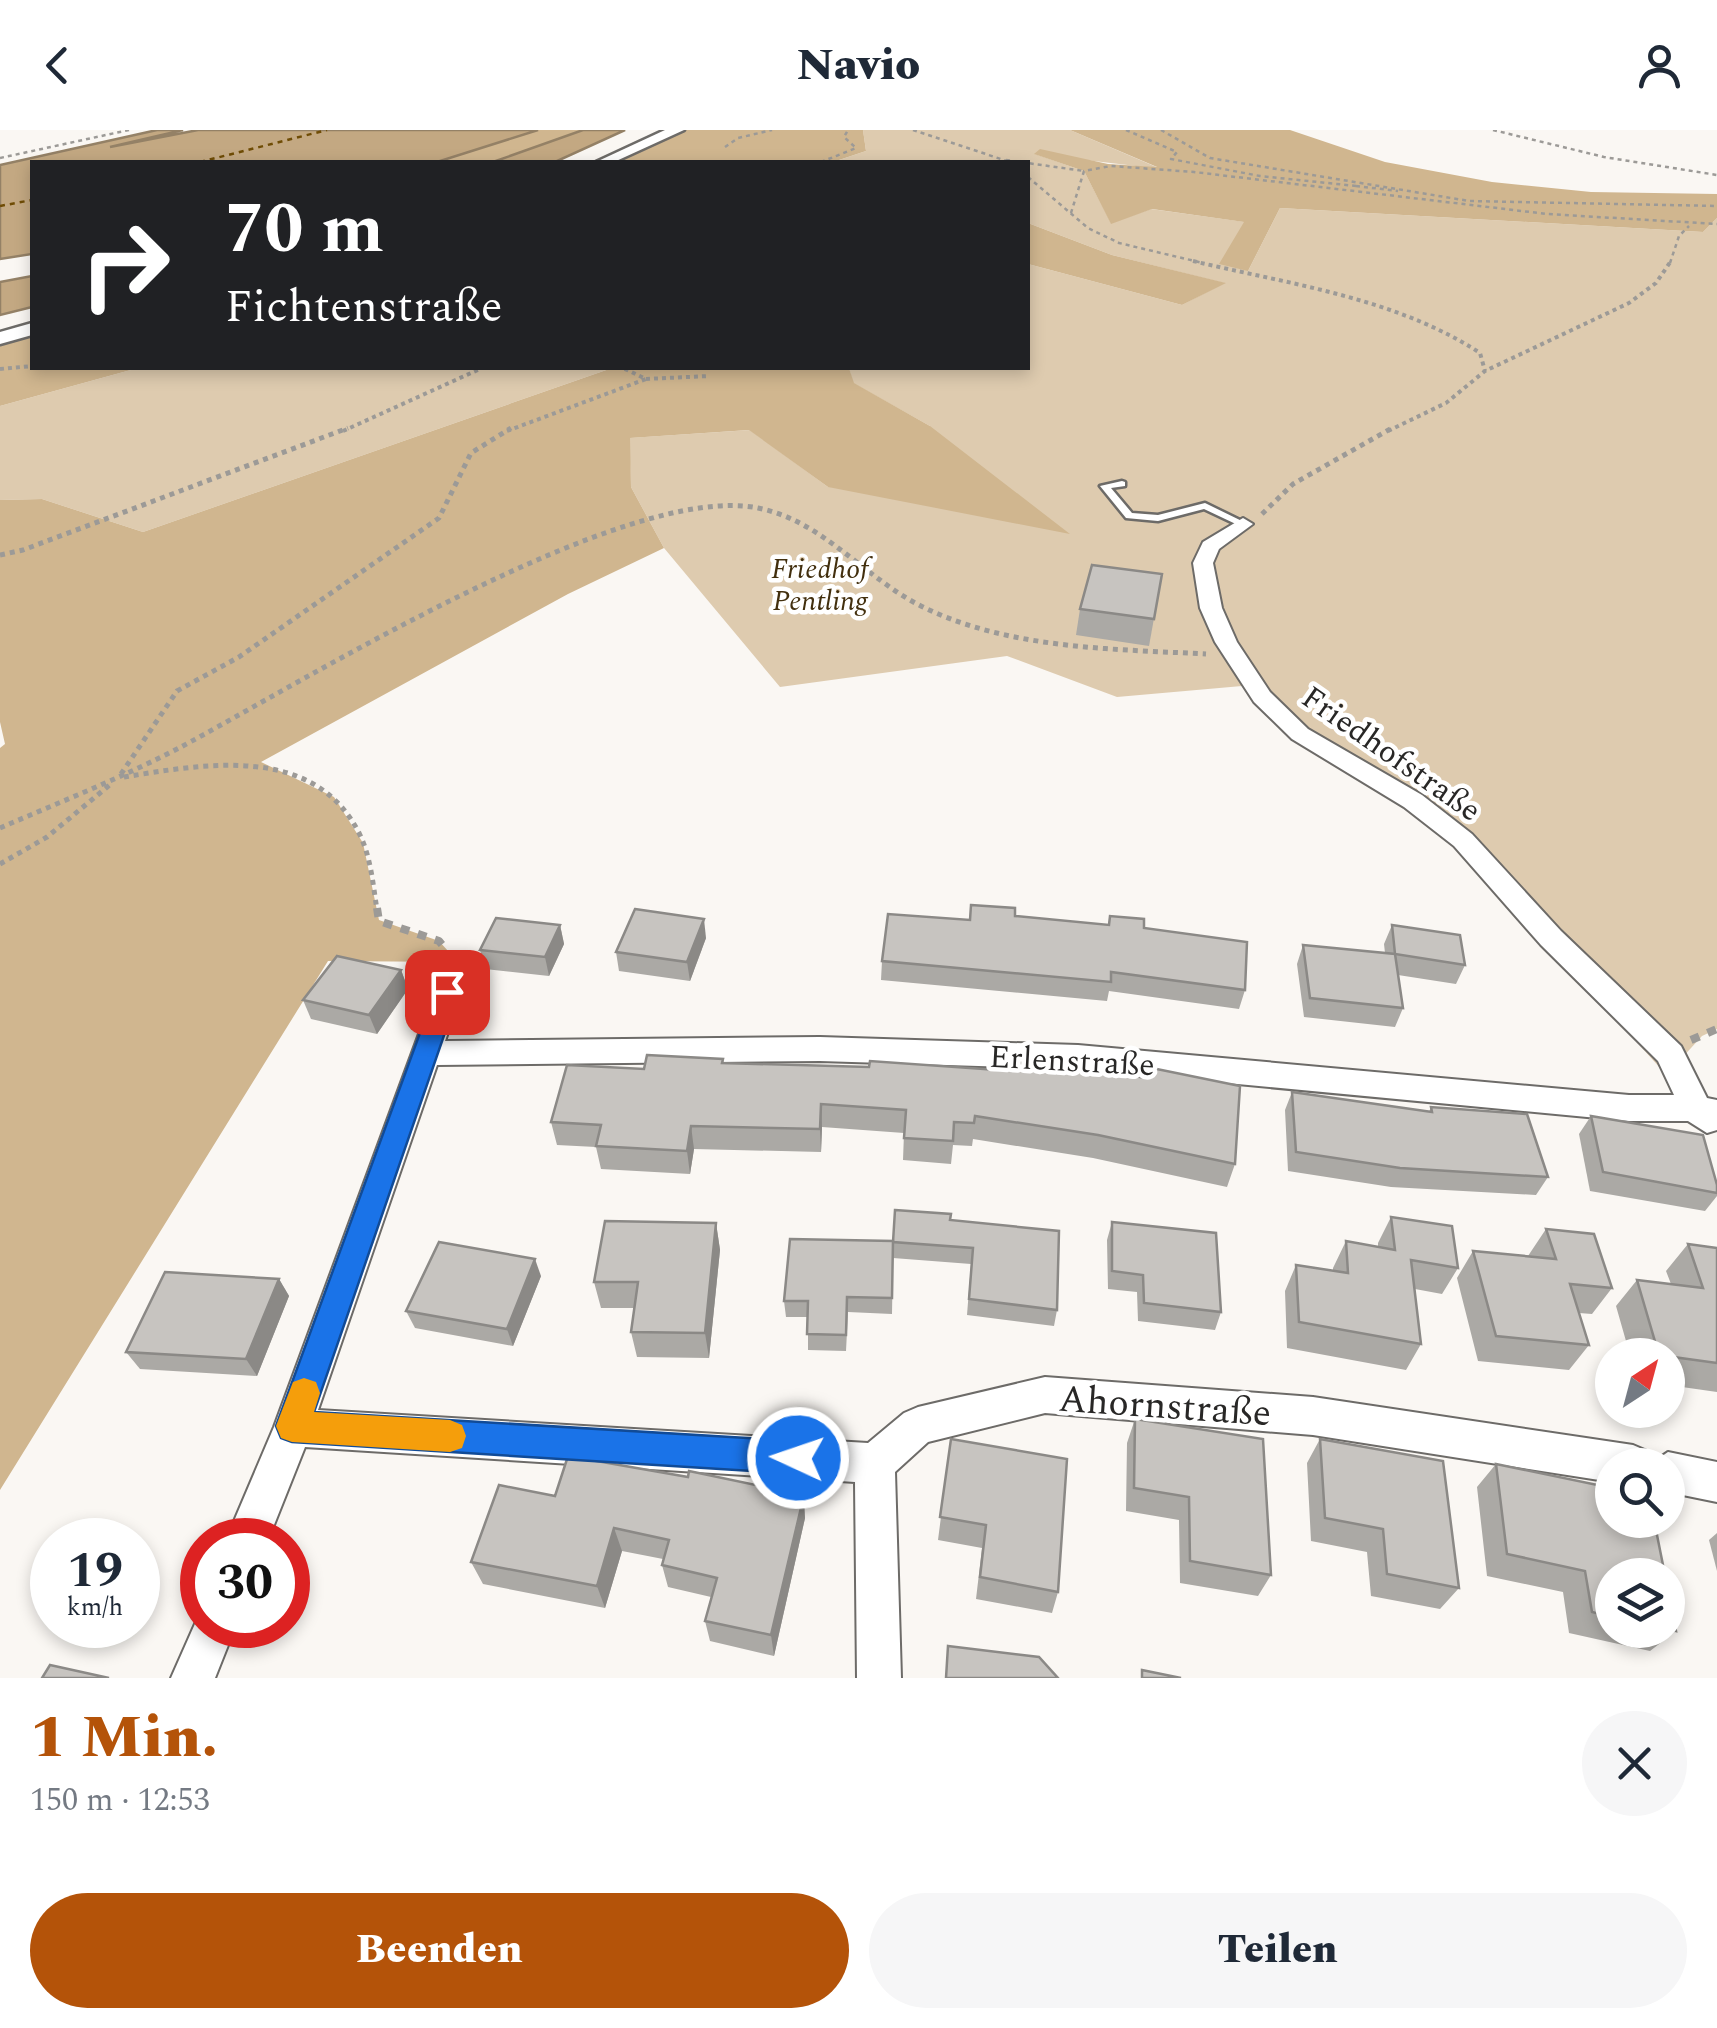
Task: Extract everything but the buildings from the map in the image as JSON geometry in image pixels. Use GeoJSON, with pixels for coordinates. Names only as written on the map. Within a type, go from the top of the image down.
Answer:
{"type":"FeatureCollection","features":[{"type":"Feature","properties":{"kind":"street"},"geometry":{"type":"LineString","coordinates":[[609,160],[677,130]]}},
{"type":"Feature","properties":{"kind":"street"},"geometry":{"type":"LineString","coordinates":[[0,338],[30,330]]}},
{"type":"Feature","properties":{"kind":"street","name":"Friedhofstraße"},"geometry":{"type":"LineString","coordinates":[[1244,524],[1210,546],[1203,563],[1211,608],[1234,656],[1262,697],[1300,734],[1356,771],[1413,801],[1464,840],[1551,938],[1670,1054],[1710,1118]]}},
{"type":"Feature","properties":{"kind":"street"},"geometry":{"type":"LineString","coordinates":[[256,1518],[458,962]]}},
{"type":"Feature","properties":{"kind":"street","name":"Erlenstraße"},"geometry":{"type":"LineString","coordinates":[[425,1053],[820,1049],[1078,1057],[1710,1118]]}},
{"type":"Feature","properties":{"kind":"street","name":"Ahornstraße"},"geometry":{"type":"LineString","coordinates":[[876,1463],[918,1426],[1045,1395],[1312,1416],[1595,1459]]}},
{"type":"Feature","properties":{"kind":"street"},"geometry":{"type":"LineString","coordinates":[[292,1426],[876,1463],[879,1678]]}},
{"type":"Feature","properties":{"kind":"street"},"geometry":{"type":"LineString","coordinates":[[1685,1475],[1717,1482]]}},
{"type":"Feature","properties":{"kind":"street"},"geometry":{"type":"LineString","coordinates":[[192,1678],[204,1648]]}},
{"type":"Feature","properties":{"kind":"lane"},"geometry":{"type":"LineString","coordinates":[[1122,484],[1104,486],[1129,516],[1158,518],[1205,506],[1244,524]]}},
{"type":"Feature","properties":{"kind":"path"},"geometry":{"type":"LineString","coordinates":[[0,158],[130,130]]}},
{"type":"Feature","properties":{"kind":"path"},"geometry":{"type":"LineString","coordinates":[[725,147],[738,138],[772,130]]}},
{"type":"Feature","properties":{"kind":"path"},"geometry":{"type":"LineString","coordinates":[[826,160],[856,148],[844,137],[848,130]]}},
{"type":"Feature","properties":{"kind":"path"},"geometry":{"type":"LineString","coordinates":[[913,130],[1005,160]]}},
{"type":"Feature","properties":{"kind":"path"},"geometry":{"type":"LineString","coordinates":[[1126,130],[1177,152],[1171,158],[1260,176],[1468,201],[1717,206]]}},
{"type":"Feature","properties":{"kind":"path"},"geometry":{"type":"LineString","coordinates":[[1162,130],[1210,158],[1414,193]]}},
{"type":"Feature","properties":{"kind":"path"},"geometry":{"type":"LineString","coordinates":[[1493,130],[1597,157],[1717,175]]}},
{"type":"Feature","properties":{"kind":"path"},"geometry":{"type":"LineString","coordinates":[[1030,164],[1084,171],[1111,166],[1194,172],[1547,214],[1690,226],[1717,224]]}},
{"type":"Feature","properties":{"kind":"path"},"geometry":{"type":"LineString","coordinates":[[1071,213],[1084,171]]}},
{"type":"Feature","properties":{"kind":"path"},"geometry":{"type":"LineString","coordinates":[[1030,178],[1088,228],[1119,243],[1372,304],[1443,328],[1480,353],[1486,371]]}},
{"type":"Feature","properties":{"kind":"path"},"geometry":{"type":"LineString","coordinates":[[1290,186],[1356,186]]}},
{"type":"Feature","properties":{"kind":"path"},"geometry":{"type":"LineString","coordinates":[[1522,200],[1552,207]]}},
{"type":"Feature","properties":{"kind":"path"},"geometry":{"type":"LineString","coordinates":[[1547,214],[1546,210],[1562,204]]}},
{"type":"Feature","properties":{"kind":"path"},"geometry":{"type":"LineString","coordinates":[[1244,524],[1261,516],[1293,484],[1398,424],[1446,403],[1486,371],[1630,303],[1656,283],[1670,263],[1680,236],[1690,226]]}},
{"type":"Feature","properties":{"kind":"path"},"geometry":{"type":"LineString","coordinates":[[0,370],[30,366]]}},
{"type":"Feature","properties":{"kind":"path"},"geometry":{"type":"LineString","coordinates":[[0,555],[23,550],[324,439],[478,370]]}},
{"type":"Feature","properties":{"kind":"path"},"geometry":{"type":"LineString","coordinates":[[628,370],[646,379]]}},
{"type":"Feature","properties":{"kind":"path"},"geometry":{"type":"LineString","coordinates":[[0,864],[47,837],[118,778],[177,692],[239,657],[439,518],[471,452],[511,428],[646,379],[708,376]]}},
{"type":"Feature","properties":{"kind":"path"},"geometry":{"type":"LineString","coordinates":[[0,828],[118,778],[524,567],[648,518],[694,507],[756,507],[790,518],[825,537],[860,569],[922,607],[979,629],[1087,647],[1234,656]]}},
{"type":"Feature","properties":{"kind":"path"},"geometry":{"type":"LineString","coordinates":[[118,778],[226,762],[260,762],[292,773],[334,797],[364,844],[379,920],[439,941],[458,962]]}},
{"type":"Feature","properties":{"kind":"green space","name":"Friedhof Pentling"},"geometry":{"type":"Polygon","coordinates":[[[863,130],[1070,130],[1161,169],[1035,154],[1084,171],[1111,223],[1151,209],[1245,222],[1248,271],[1280,208],[1703,232],[1717,218],[1717,1029],[1702,1036],[1680,1060],[1696,1108],[1442,825],[1301,739],[1242,686],[1117,697],[1007,656],[780,687],[664,548],[631,487],[629,438],[750,430],[828,487],[930,426],[853,383],[850,370],[1030,370],[1030,265],[1182,305],[1224,283],[1112,255],[1030,224],[1030,160],[839,160],[866,151],[863,130]]]}},
{"type":"Feature","properties":{"kind":"green space"},"geometry":{"type":"Polygon","coordinates":[[[131,370],[606,370],[143,532],[42,499],[0,500],[0,406],[131,370]]]}},
{"type":"Feature","properties":{"kind":"shaded area"},"geometry":{"type":"Polygon","coordinates":[[[157,130],[183,130],[110,147],[198,130],[538,130],[443,160],[30,160],[30,254],[0,259],[0,165],[157,130]]]}},
{"type":"Feature","properties":{"kind":"shaded area"},"geometry":{"type":"Polygon","coordinates":[[[538,130],[583,130],[499,160],[443,160],[538,130]]]}},
{"type":"Feature","properties":{"kind":"shaded area"},"geometry":{"type":"Polygon","coordinates":[[[583,130],[625,130],[559,160],[499,160],[583,130]]]}},
{"type":"Feature","properties":{"kind":"shaded area"},"geometry":{"type":"Polygon","coordinates":[[[677,130],[863,130],[866,151],[839,160],[608,160],[677,130]]]}},
{"type":"Feature","properties":{"kind":"shaded area"},"geometry":{"type":"Polygon","coordinates":[[[1070,130],[1290,130],[1385,162],[1492,182],[1591,192],[1717,194],[1717,218],[1703,232],[1280,208],[1248,271],[1219,264],[1244,222],[1152,209],[1111,224],[1084,171],[1034,154],[1040,149],[1108,164],[1157,167],[1070,130]]]}},
{"type":"Feature","properties":{"kind":"shaded area"},"geometry":{"type":"Polygon","coordinates":[[[1030,224],[1112,255],[1226,283],[1182,305],[1030,265],[1030,224]]]}},
{"type":"Feature","properties":{"kind":"shaded area"},"geometry":{"type":"Polygon","coordinates":[[[30,276],[30,308],[0,315],[0,282],[30,276]]]}},
{"type":"Feature","properties":{"kind":"shaded area"},"geometry":{"type":"Polygon","coordinates":[[[30,330],[30,370],[131,370],[0,406],[0,338],[30,330]]]}},
{"type":"Feature","properties":{"kind":"shaded area"},"geometry":{"type":"Polygon","coordinates":[[[606,370],[850,370],[854,383],[930,426],[1070,534],[828,487],[749,430],[630,438],[631,487],[664,548],[568,594],[261,762],[334,797],[363,843],[379,920],[439,941],[458,962],[328,961],[0,1490],[0,748],[5,744],[0,722],[0,500],[42,499],[143,532],[606,370]]]}},
{"type":"Feature","properties":{"kind":"ferry route"},"geometry":{"type":"LineString","coordinates":[[208,160],[327,130]]}},
{"type":"Feature","properties":{"kind":"ferry route"},"geometry":{"type":"LineString","coordinates":[[0,206],[30,200]]}},
{"type":"Feature","properties":{"kind":"slow traffic"},"geometry":{"type":"LineString","coordinates":[[304,1393],[292,1426],[450,1436]]}},
{"type":"Feature","properties":{"kind":"route"},"geometry":{"type":"LineString","coordinates":[[447,992],[292,1426],[798,1458]]}}]}
